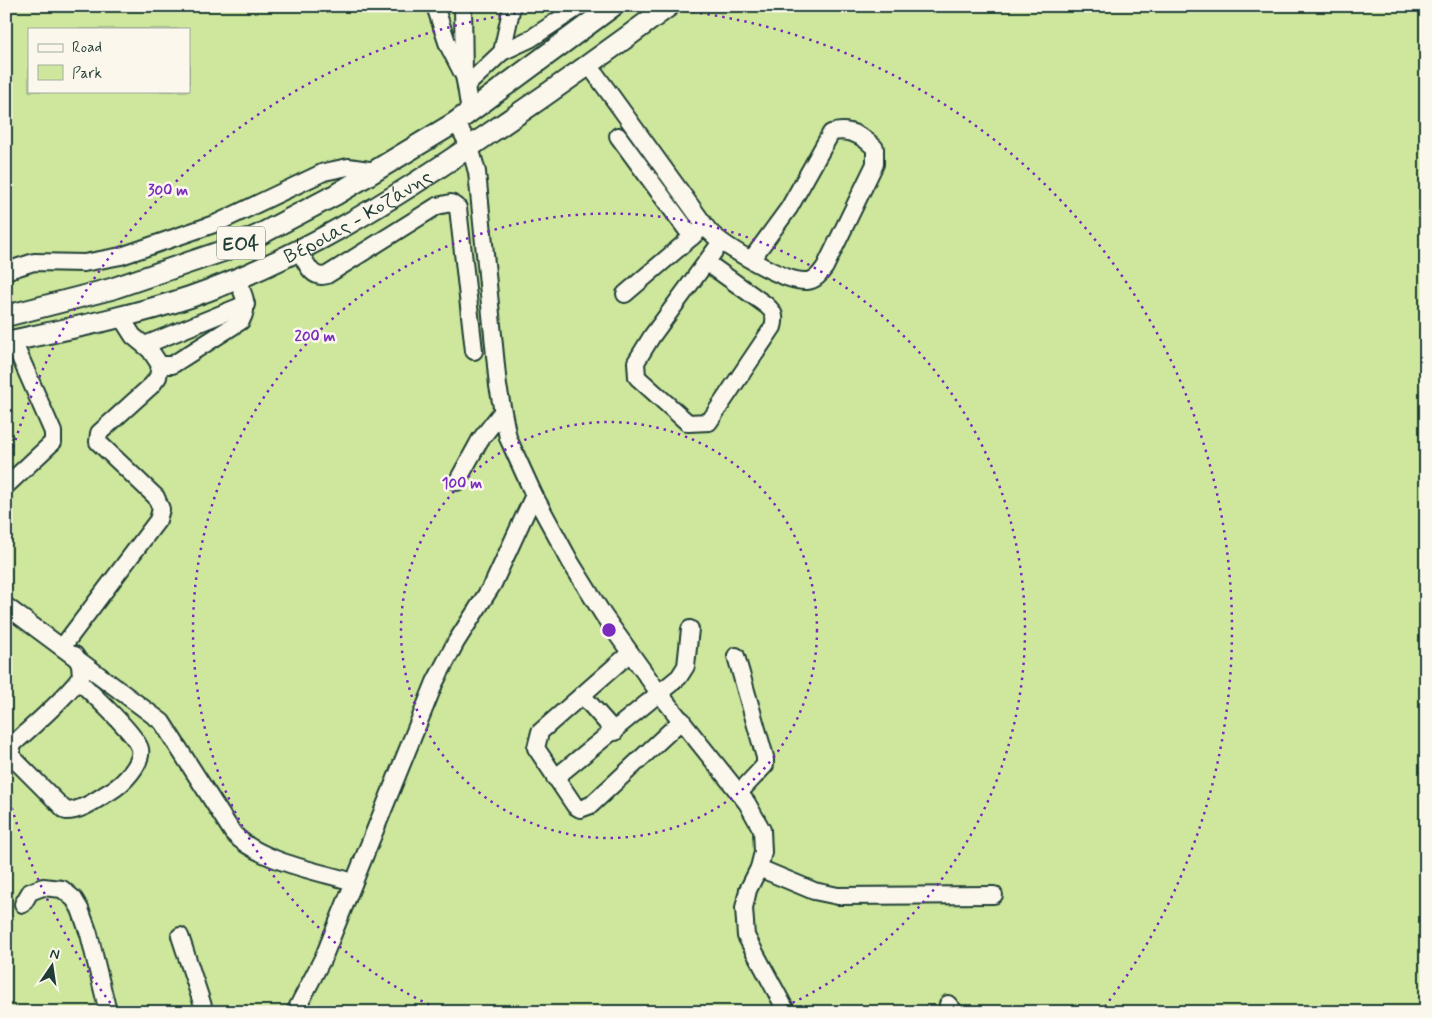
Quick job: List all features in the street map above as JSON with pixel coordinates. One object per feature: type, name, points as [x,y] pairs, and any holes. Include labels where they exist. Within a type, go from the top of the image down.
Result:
[{"type":"main road","name":"Βέροιας - Κοζάνης","points":[[6,316],[111,289],[223,251],[257,236],[376,171],[463,117],[613,6]]},
{"type":"main road","name":"Βέροιας - Κοζάνης","points":[[9,342],[121,316],[189,297],[236,279],[299,250],[350,224],[432,173],[589,65],[669,6]]},
{"type":"street","points":[[435,6],[448,45],[465,81]]},
{"type":"street","points":[[464,6],[465,81],[463,117],[478,181],[502,412],[508,438],[534,495],[576,571],[630,653],[659,693],[739,793],[762,830],[763,852],[759,868],[748,890],[744,908],[746,936],[787,1012]]},
{"type":"street","points":[[502,52],[512,6]]},
{"type":"street","points":[[465,81],[502,52],[530,39],[580,6]]},
{"type":"street","points":[[589,65],[706,225],[721,242],[752,260],[783,275],[800,280],[808,281],[819,276],[874,164],[875,148],[867,139],[846,131],[831,132],[789,208],[752,260]]},
{"type":"street","points":[[618,136],[692,237]]},
{"type":"street","points":[[6,271],[34,262],[84,263],[121,256],[217,223],[324,172],[348,167],[376,171]]},
{"type":"street","points":[[299,250],[314,275],[320,277],[327,275],[437,206],[452,203],[458,208],[459,214],[474,351]]},
{"type":"street","points":[[625,294],[706,225]]},
{"type":"street","points":[[706,262],[766,305],[773,312],[775,320],[774,327],[709,422],[694,424],[688,423],[637,377],[635,370],[636,362],[652,336],[706,262],[721,242]]},
{"type":"street","points":[[121,316],[134,336],[145,345],[160,365],[167,366],[179,362],[236,326],[246,313],[246,304],[236,279]]},
{"type":"street","points":[[145,345],[246,304]]},
{"type":"street","points":[[6,486],[53,442],[53,432],[9,342]]},
{"type":"street","points":[[69,651],[158,520],[161,509],[156,497],[98,442],[99,433],[152,385],[158,377],[160,365]]},
{"type":"street","points":[[457,482],[480,440],[502,412]]},
{"type":"street","points":[[295,1012],[324,956],[435,682],[456,642],[492,584],[534,495]]},
{"type":"street","points":[[6,606],[162,722],[233,833],[246,846],[271,856],[353,882]]},
{"type":"street","points":[[555,778],[615,732],[680,677],[686,666],[690,629]]},
{"type":"street","points":[[69,651],[80,665],[80,677],[69,692],[12,745],[11,751],[12,757],[66,811],[77,810],[116,788],[140,760],[140,750],[134,738],[78,680]]},
{"type":"street","points":[[630,653],[540,732],[536,741],[536,748],[575,806],[580,809],[591,806],[682,720]]},
{"type":"street","points":[[736,656],[765,757],[764,765],[739,793]]},
{"type":"street","points":[[582,695],[615,732]]},
{"type":"street","points":[[759,868],[814,891],[838,896],[994,895]]},
{"type":"street","points":[[23,904],[30,892],[43,887],[62,889],[74,899],[80,909],[88,934],[108,1012]]},
{"type":"street","points":[[180,936],[205,1012]]},
{"type":"green space","points":[[6,6],[1426,6],[1426,1012],[6,1012]]}]
